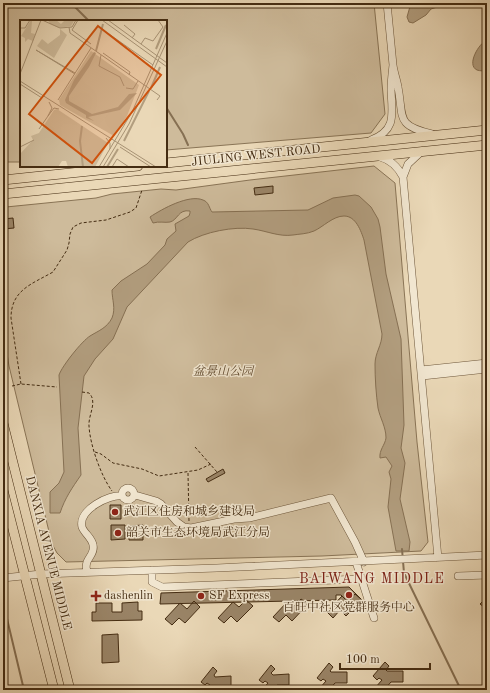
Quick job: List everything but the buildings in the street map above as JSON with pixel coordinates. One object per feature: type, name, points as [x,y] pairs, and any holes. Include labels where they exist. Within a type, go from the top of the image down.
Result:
[{"type":"main road","name":"JIULING WEST ROAD","points":[[167,163],[487,130]]},
{"type":"main road","name":"JIULING WEST ROAD","points":[[3,194],[376,155],[487,145]]},
{"type":"main road","points":[[3,180],[129,167]]},
{"type":"main road","points":[[3,175],[25,178]]},
{"type":"main road","name":"DANXIA AVENUE MIDDLE","points":[[3,423],[70,690]]},
{"type":"main road","points":[[3,490],[54,690]]},
{"type":"street","points":[[387,3],[393,66],[398,87],[401,116],[411,127],[436,135]]},
{"type":"street","points":[[364,143],[383,134],[390,126],[392,118],[391,88],[393,66]]},
{"type":"street","points":[[403,177],[408,164],[422,151]]},
{"type":"street","points":[[376,155],[392,163],[400,171],[403,177],[438,558]]},
{"type":"street","points":[[421,373],[487,363]]},
{"type":"street","points":[[421,373],[487,369]]},
{"type":"street","points":[[87,572],[86,564],[92,552],[93,546],[82,527],[84,518],[90,510],[109,497],[120,496],[124,499],[130,500],[133,499],[135,495],[161,504],[177,522],[190,528],[234,519],[249,518],[331,498],[352,536],[364,562]]},
{"type":"street","points":[[4,578],[41,574],[364,562],[487,555]]},
{"type":"street","points":[[356,562],[374,618]]},
{"type":"street","points":[[152,570],[152,582],[162,587],[361,579]]},
{"type":"street","points":[[458,576],[487,575]]},
{"type":"path","points":[[21,384],[11,318],[11,310],[18,294],[26,287],[56,269],[67,250],[71,231],[77,224],[111,219],[130,212],[136,208],[142,190]]},
{"type":"path","points":[[12,386],[21,384],[57,387]]},
{"type":"path","points":[[82,392],[89,393],[93,399],[89,427],[101,471],[104,479],[112,490],[120,496]]},
{"type":"path","points":[[195,447],[217,472]]},
{"type":"path","points":[[95,452],[101,454],[113,463],[131,466],[162,476],[198,470],[211,464]]},
{"type":"path","points":[[188,473],[190,528]]},
{"type":"green space","points":[[3,3],[374,3],[385,114],[371,133],[167,150],[167,20],[20,20],[20,162],[3,162]]},
{"type":"green space","name":"盆景山公园","points":[[374,166],[395,183],[417,442],[428,542],[421,551],[322,556],[66,562],[57,553],[52,544],[9,366],[3,329],[3,208],[96,198],[112,194],[161,189],[176,190]]},
{"type":"shaded area","points":[[411,3],[450,3],[431,9],[426,15],[413,23],[409,22],[407,17]]},
{"type":"shaded area","points":[[487,40],[487,71],[477,70],[474,67],[473,59],[477,49]]},
{"type":"shaded area","points":[[355,195],[359,196],[371,207],[378,219],[386,274],[401,339],[404,425],[401,448],[405,463],[400,499],[410,542],[409,551],[396,551],[388,507],[391,479],[389,472],[392,466],[386,457],[380,458],[380,452],[386,438],[378,408],[375,364],[382,334],[364,240],[360,228],[355,221],[352,218],[344,216],[340,216],[314,231],[306,233],[283,235],[253,229],[237,228],[202,235],[188,242],[127,307],[113,339],[95,359],[84,376],[78,428],[81,475],[66,498],[60,513],[50,513],[50,492],[59,483],[64,472],[59,375],[77,348],[90,336],[105,327],[112,318],[114,304],[112,290],[121,281],[147,264],[165,245],[167,239],[176,231],[175,224],[189,216],[190,211],[181,213],[170,222],[153,223],[150,217],[176,203],[190,199],[205,201],[212,212],[308,210],[333,198]]},
{"type":"waterway","points":[[71,3],[88,20]]},
{"type":"waterway","points":[[167,109],[188,145]]},
{"type":"waterway","points":[[402,549],[404,573],[461,690]]},
{"type":"waterway","points":[[3,602],[24,690]]},
{"type":"place","name":"武江区住房和城乡建设局","points":[[115,512]]},
{"type":"place","name":"韶关市生态环境局武江分局","points":[[118,533]]},
{"type":"place","name":"百旺中社区党群服务中心","points":[[349,595]]},
{"type":"place","name":"dashenlin","points":[[96,596]]},
{"type":"place","name":"SF Express","points":[[201,596]]},
{"type":"district","name":"BAIWANG MIDDLE","points":[[372,579]]}]
